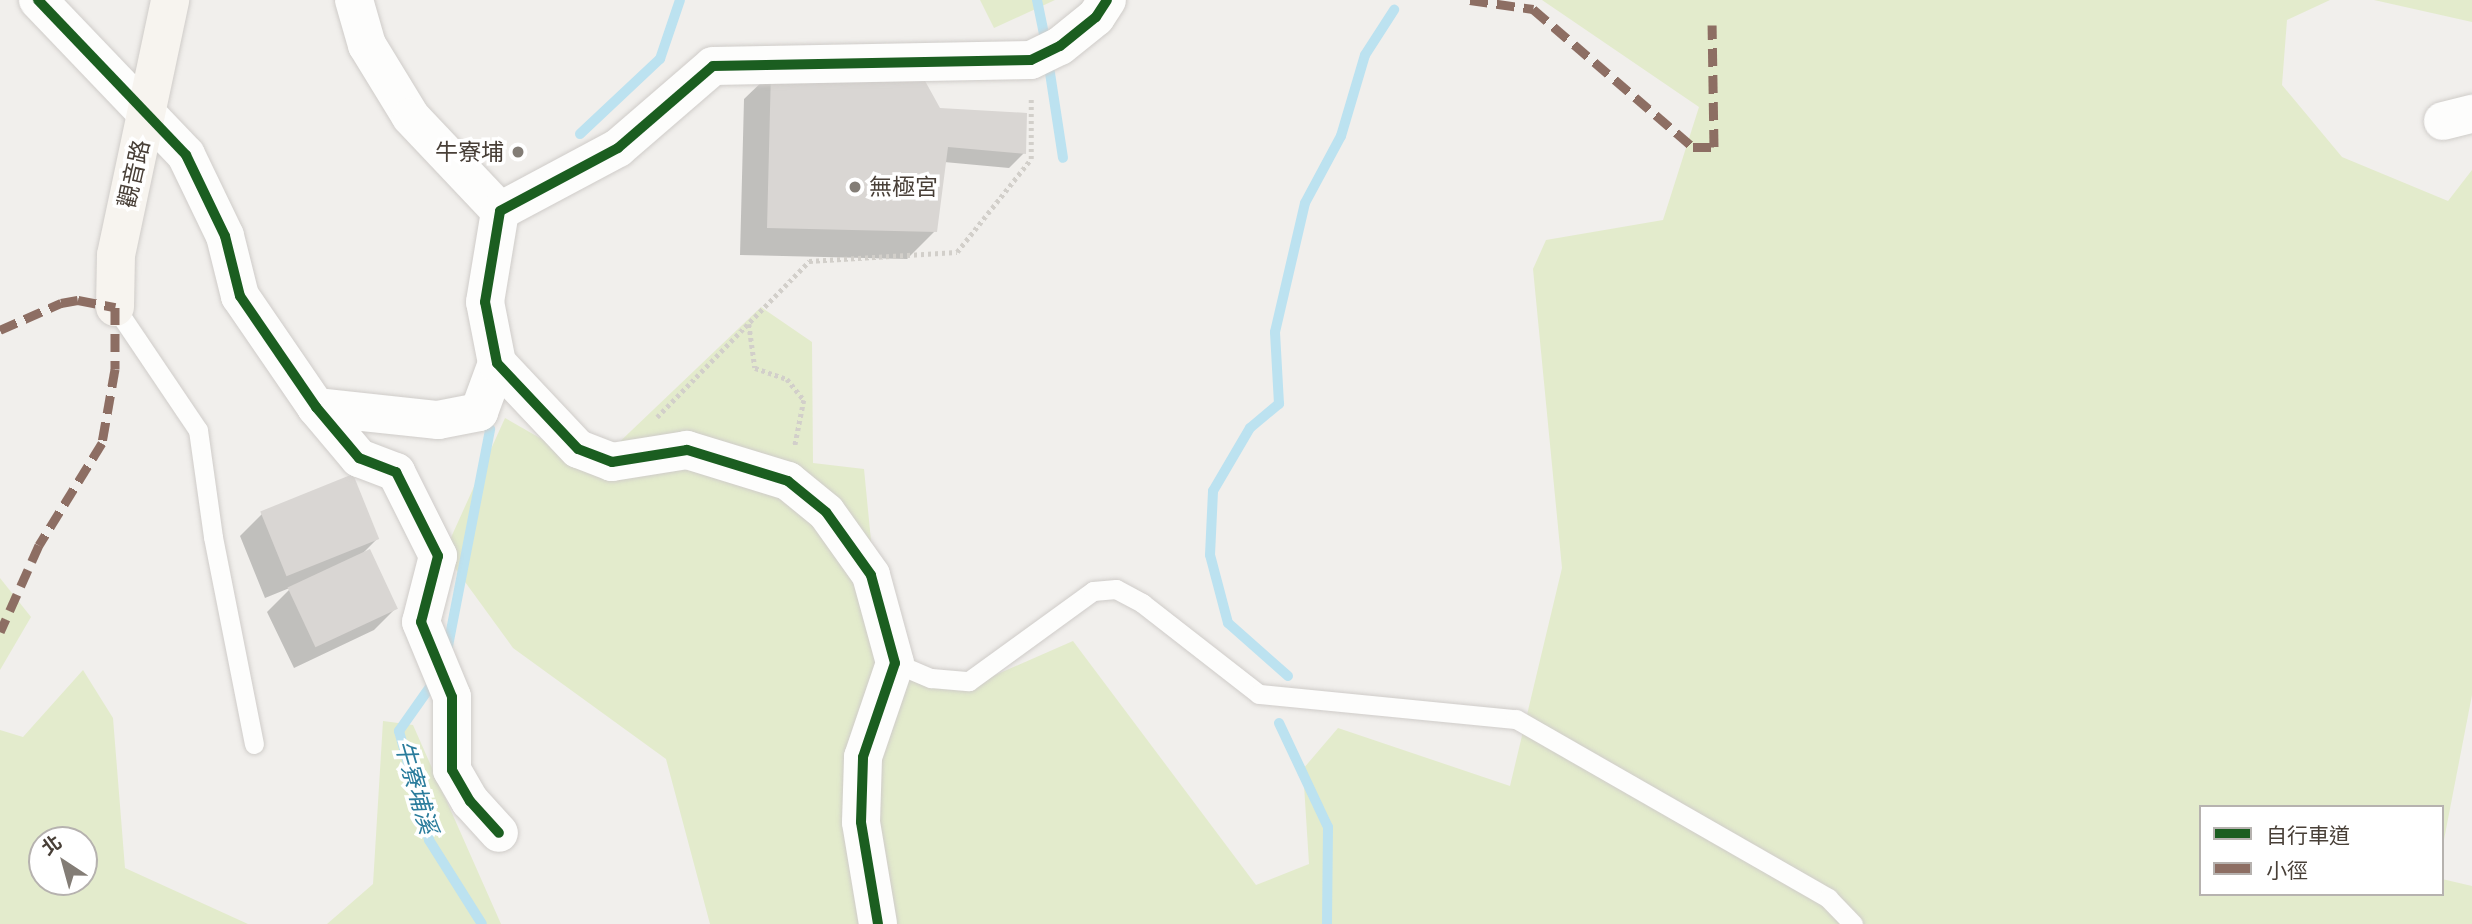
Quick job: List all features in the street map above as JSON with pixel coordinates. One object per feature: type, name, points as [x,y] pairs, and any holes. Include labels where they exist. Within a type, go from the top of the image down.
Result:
[{"type":"street","points":[[38,0],[148,112],[186,155],[225,236],[240,296],[316,407],[359,458],[396,472],[438,555],[421,622],[452,697],[452,770],[470,801],[499,833]]},
{"type":"street","name":"觀音路","points":[[116,307],[116,255],[170,0]]},
{"type":"street","points":[[354,0],[367,45],[411,117],[500,211]]},
{"type":"street","points":[[500,211],[618,148],[713,66],[1045,53],[1096,18],[1107,0]]},
{"type":"street","points":[[316,407],[438,420],[480,412],[497,363],[485,302],[500,211]]},
{"type":"street","points":[[497,363],[579,449],[612,462],[687,450],[788,481],[826,512],[872,575],[895,663],[863,757],[861,822],[878,924]]},
{"type":"lane","points":[[116,307],[198,430],[213,537],[254,744]]},
{"type":"lane","points":[[895,663],[932,678],[969,681],[1093,591],[1116,589],[1142,604],[1259,694],[1516,719],[1828,898],[1853,924]]},
{"type":"path","points":[[651,422],[809,261],[957,252],[1031,159],[1045,53]]},
{"type":"path","points":[[749,324],[755,368],[787,379],[804,400],[788,481]]},
{"type":"green space","points":[[980,0],[1055,0],[994,28]]},
{"type":"green space","points":[[1542,0],[2330,0],[2287,20],[2282,85],[2342,157],[2448,201],[2472,170],[2472,695],[2444,840],[2444,805],[2199,805],[2199,896],[2444,896],[2444,879],[2472,886],[2472,924],[710,924],[666,759],[513,648],[444,553],[505,418],[582,462],[610,451],[761,307],[812,342],[813,463],[864,469],[884,674],[968,687],[1073,641],[1256,885],[1309,864],[1303,769],[1338,728],[1510,786],[1562,568],[1533,269],[1546,240],[1663,220],[1699,107]]},
{"type":"green space","points":[[2374,0],[2472,0],[2472,22]]},
{"type":"green space","points":[[0,578],[31,617],[0,670]]},
{"type":"green space","points":[[83,670],[113,718],[125,868],[248,924],[0,924],[0,730],[23,737]]},
{"type":"green space","points":[[383,721],[413,725],[501,924],[327,924],[373,884]]},
{"type":"building","name":"無極宮","points":[[771,70],[919,70],[940,108],[1027,113],[1026,154],[948,147],[937,232],[767,228]]},
{"type":"building","points":[[353,474],[379,539],[287,576],[260,511]]},
{"type":"building","points":[[370,549],[398,609],[315,647],[288,587]]},
{"type":"waterway","name":"牛寮埔溪","points":[[580,134],[660,59],[680,0]]},
{"type":"waterway","points":[[1037,0],[1046,44]]},
{"type":"waterway","points":[[1288,676],[1228,623],[1210,555],[1213,491],[1250,428],[1279,404],[1275,332],[1305,203],[1341,136],[1365,55],[1394,10]]},
{"type":"waterway","points":[[1048,60],[1063,158]]},
{"type":"waterway","name":"牛寮埔溪","points":[[448,646],[490,429]]},
{"type":"waterway","name":"牛寮埔溪","points":[[430,687],[399,731],[429,840],[482,924]]},
{"type":"waterway","points":[[1279,723],[1328,827],[1327,924]]},
{"type":"marked path","points":[[1470,0],[1533,9],[1693,147],[1714,147],[1712,25]]},
{"type":"marked path","points":[[0,330],[61,303],[78,300],[115,307],[115,369],[102,443],[39,545],[0,632]]},
{"type":"cycle path","points":[[38,0],[186,155],[225,236],[240,296],[316,407],[359,458],[396,472],[438,556],[421,622],[452,697],[452,770],[470,801],[499,833]]},
{"type":"cycle path","points":[[878,924],[861,822],[863,757],[895,663],[871,575],[826,512],[788,481],[687,450],[612,462],[578,449],[497,363],[485,302],[500,211],[618,148],[713,66],[1031,60],[1060,46],[1096,17],[1107,0]]},
{"type":"place","name":"牛寮埔","points":[[518,152]]},
{"type":"place","name":"無極宮","points":[[855,187]]}]
